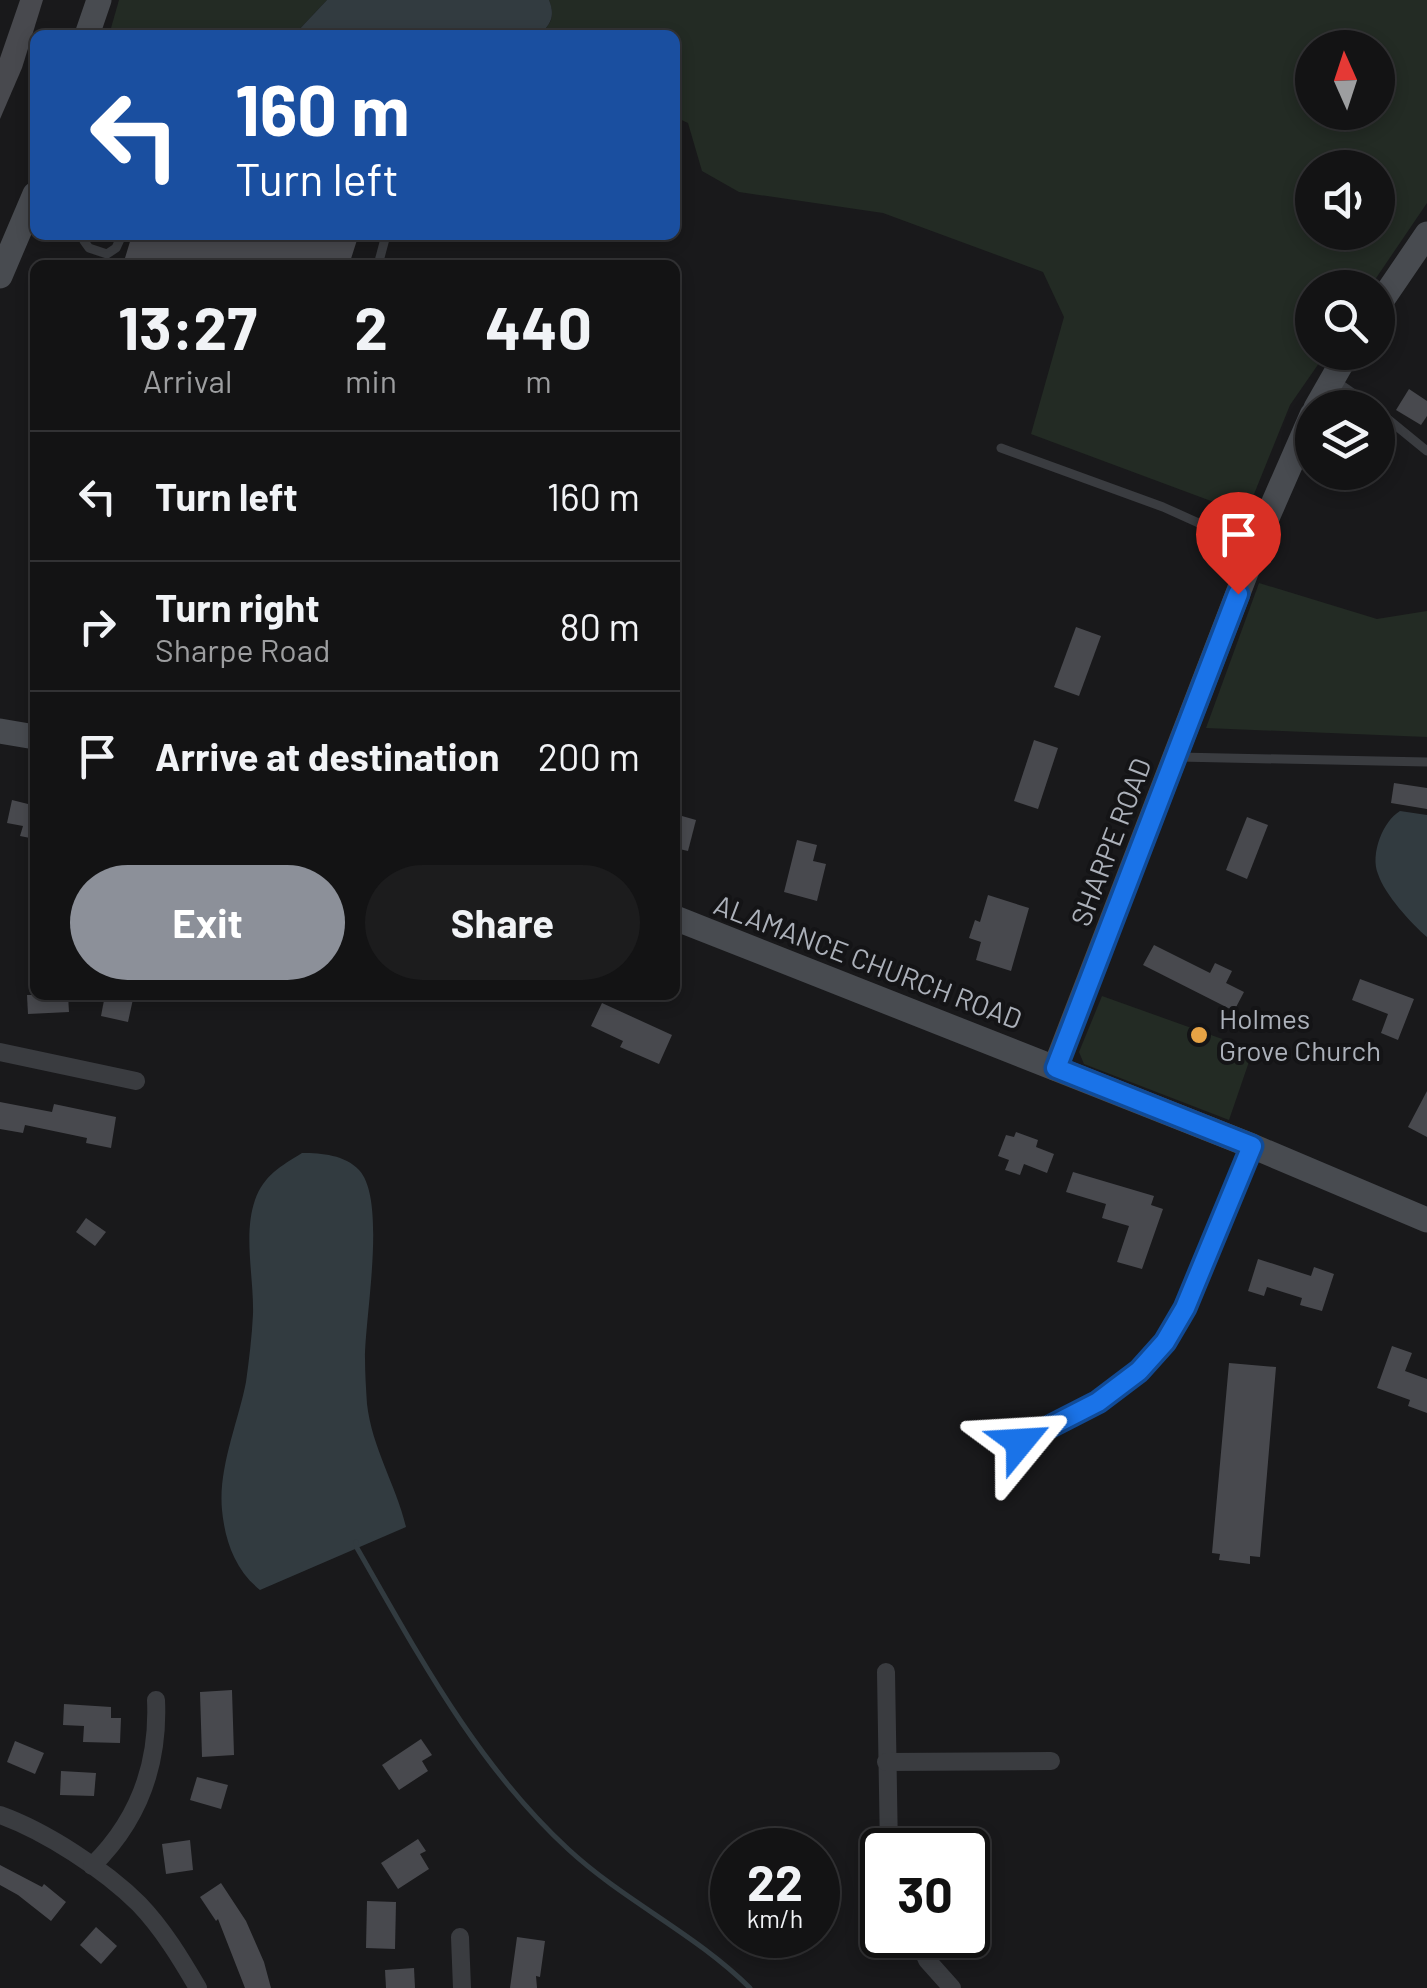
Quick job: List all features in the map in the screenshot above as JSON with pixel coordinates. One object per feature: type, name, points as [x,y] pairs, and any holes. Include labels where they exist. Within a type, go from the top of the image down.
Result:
[{"type":"street","points":[[89,30],[98,0]]},
{"type":"street","points":[[0,276],[30,206]]},
{"type":"street","points":[[1395,281],[1427,234]]},
{"type":"street","points":[[1326,390],[1337,370]]},
{"type":"street","name":"SHARPE ROAD","points":[[1056,1068],[1255,548],[1295,455]]},
{"type":"street","points":[[0,731],[30,736]]},
{"type":"street","name":"ALAMANCE CHURCH ROAD","points":[[680,920],[1252,1146],[1427,1220]]},
{"type":"street","points":[[0,1052],[136,1081]]},
{"type":"street","points":[[1020,1442],[1098,1402],[1139,1371],[1165,1342],[1185,1308],[1252,1146]]},
{"type":"street","points":[[886,1672],[888,1828]]},
{"type":"street","points":[[92,1866],[116,1842],[141,1798],[150,1771],[157,1724],[156,1700]]},
{"type":"street","points":[[886,1762],[1052,1761]]},
{"type":"street","points":[[0,1815],[20,1822],[92,1866],[138,1904],[175,1949],[198,1988]]},
{"type":"street","points":[[460,1937],[462,1988]]},
{"type":"street","points":[[925,1958],[952,1988]]},
{"type":"lane","points":[[84,240],[88,248],[108,254],[120,240]]},
{"type":"lane","points":[[1332,379],[1348,390]]},
{"type":"lane","points":[[1395,425],[1427,452]]},
{"type":"lane","points":[[1001,448],[1163,507],[1255,548]]},
{"type":"lane","points":[[1175,757],[1427,762]]},
{"type":"shaded area","points":[[119,0],[327,0],[299,30],[110,30]]},
{"type":"shaded area","points":[[327,0],[549,0],[552,10],[543,30],[299,30]]},
{"type":"shaded area","points":[[549,0],[1427,0],[1427,203],[1382,270],[1295,270],[1295,370],[1314,370],[1300,390],[1295,390],[1246,514],[1031,434],[1064,317],[1043,272],[883,213],[739,192],[702,171],[688,123],[680,119],[680,30],[544,30],[551,20]]},
{"type":"shaded area","points":[[1259,583],[1377,619],[1427,611],[1427,737],[1206,728]]},
{"type":"shaded area","points":[[1400,811],[1427,815],[1427,937],[1392,899],[1376,866],[1380,839],[1388,822]]},
{"type":"shaded area","points":[[1102,996],[1253,1050],[1229,1120],[1084,1064],[1079,1052]]},
{"type":"shaded area","points":[[302,1153],[325,1154],[347,1161],[359,1170],[367,1185],[373,1232],[365,1358],[367,1404],[406,1527],[260,1590],[244,1573],[229,1544],[222,1510],[223,1478],[250,1348],[253,1314],[249,1242],[255,1200],[268,1178]]},
{"type":"building","points":[[20,0],[43,0],[34,30],[30,30],[22,68],[0,119],[0,58]]},
{"type":"building","points":[[130,240],[357,240],[351,260],[125,258]]},
{"type":"building","points":[[1409,389],[1427,401],[1427,416],[1421,425],[1396,410]]},
{"type":"building","points":[[1076,627],[1101,636],[1079,696],[1054,687]]},
{"type":"building","points":[[1034,740],[1058,748],[1038,809],[1014,801]]},
{"type":"building","points":[[1394,783],[1427,788],[1427,809],[1391,803]]},
{"type":"building","points":[[30,796],[30,838],[20,836],[23,826],[7,823],[12,800],[28,804]]},
{"type":"building","points":[[680,815],[696,820],[688,851],[680,849]]},
{"type":"building","points":[[1247,817],[1268,825],[1247,879],[1226,870]]},
{"type":"building","points":[[797,840],[817,845],[813,861],[826,864],[817,901],[784,892]]},
{"type":"building","points":[[988,895],[1029,908],[1011,971],[976,960],[981,942],[969,938],[975,920],[980,922]]},
{"type":"building","points":[[1154,945],[1210,973],[1215,963],[1232,971],[1226,983],[1244,992],[1234,1011],[1143,965]]},
{"type":"building","points":[[1360,979],[1414,999],[1398,1040],[1381,1033],[1388,1014],[1352,1000]]},
{"type":"building","points":[[27,995],[30,1000],[68,1000],[69,1012],[28,1014]]},
{"type":"building","points":[[104,1000],[133,1000],[128,1022],[101,1016]]},
{"type":"building","points":[[602,1003],[672,1035],[659,1064],[620,1047],[623,1041],[591,1026]]},
{"type":"building","points":[[1427,1091],[1427,1137],[1408,1127]]},
{"type":"building","points":[[0,1102],[52,1112],[54,1104],[116,1117],[111,1148],[86,1143],[87,1138],[25,1125],[23,1133],[0,1129]]},
{"type":"building","points":[[1016,1132],[1038,1140],[1036,1147],[1054,1154],[1047,1173],[1024,1164],[1020,1175],[1005,1170],[1009,1160],[998,1156],[1006,1135],[1014,1137]]},
{"type":"building","points":[[1073,1172],[1154,1196],[1151,1205],[1163,1209],[1142,1269],[1117,1262],[1129,1226],[1102,1218],[1106,1204],[1066,1192]]},
{"type":"building","points":[[86,1218],[106,1232],[95,1246],[76,1232]]},
{"type":"building","points":[[1258,1259],[1311,1276],[1314,1267],[1334,1274],[1322,1311],[1300,1305],[1302,1298],[1267,1287],[1264,1296],[1248,1291]]},
{"type":"building","points":[[1392,1346],[1412,1353],[1405,1371],[1427,1379],[1427,1413],[1408,1406],[1410,1400],[1377,1388]]},
{"type":"building","points":[[1229,1363],[1276,1367],[1260,1557],[1250,1556],[1250,1564],[1219,1560],[1220,1554],[1212,1553]]},
{"type":"building","points":[[232,1690],[234,1755],[202,1757],[200,1692]]},
{"type":"building","points":[[64,1704],[111,1707],[111,1718],[121,1718],[120,1743],[83,1742],[84,1726],[63,1725]]},
{"type":"building","points":[[421,1739],[432,1755],[422,1761],[428,1771],[399,1790],[382,1765]]},
{"type":"building","points":[[15,1741],[44,1753],[35,1774],[7,1762]]},
{"type":"building","points":[[61,1771],[96,1773],[94,1796],[60,1795]]},
{"type":"building","points":[[197,1777],[228,1785],[221,1809],[190,1800]]},
{"type":"building","points":[[418,1839],[426,1851],[420,1854],[429,1869],[398,1889],[381,1863]]},
{"type":"building","points":[[190,1840],[193,1870],[166,1874],[162,1844]]},
{"type":"building","points":[[0,1865],[42,1887],[44,1884],[66,1902],[51,1921],[0,1885]]},
{"type":"building","points":[[221,1883],[246,1921],[271,1988],[245,1988],[218,1919],[200,1897]]},
{"type":"building","points":[[367,1901],[396,1902],[395,1949],[366,1948]]},
{"type":"building","points":[[96,1927],[117,1946],[101,1964],[80,1945]]},
{"type":"building","points":[[517,1937],[545,1941],[537,1988],[510,1988]]},
{"type":"building","points":[[414,1968],[415,1988],[386,1988],[385,1970]]},
{"type":"waterway","points":[[356,1542],[451,1706],[535,1816],[590,1868],[707,1951],[750,1988]]},
{"type":"place","name":"Holmes Grove Church","points":[[1199,1035]]},
{"type":"route","points":[[1020,1442],[1098,1402],[1139,1371],[1165,1342],[1185,1308],[1252,1146],[1056,1068],[1238,594]]}]
